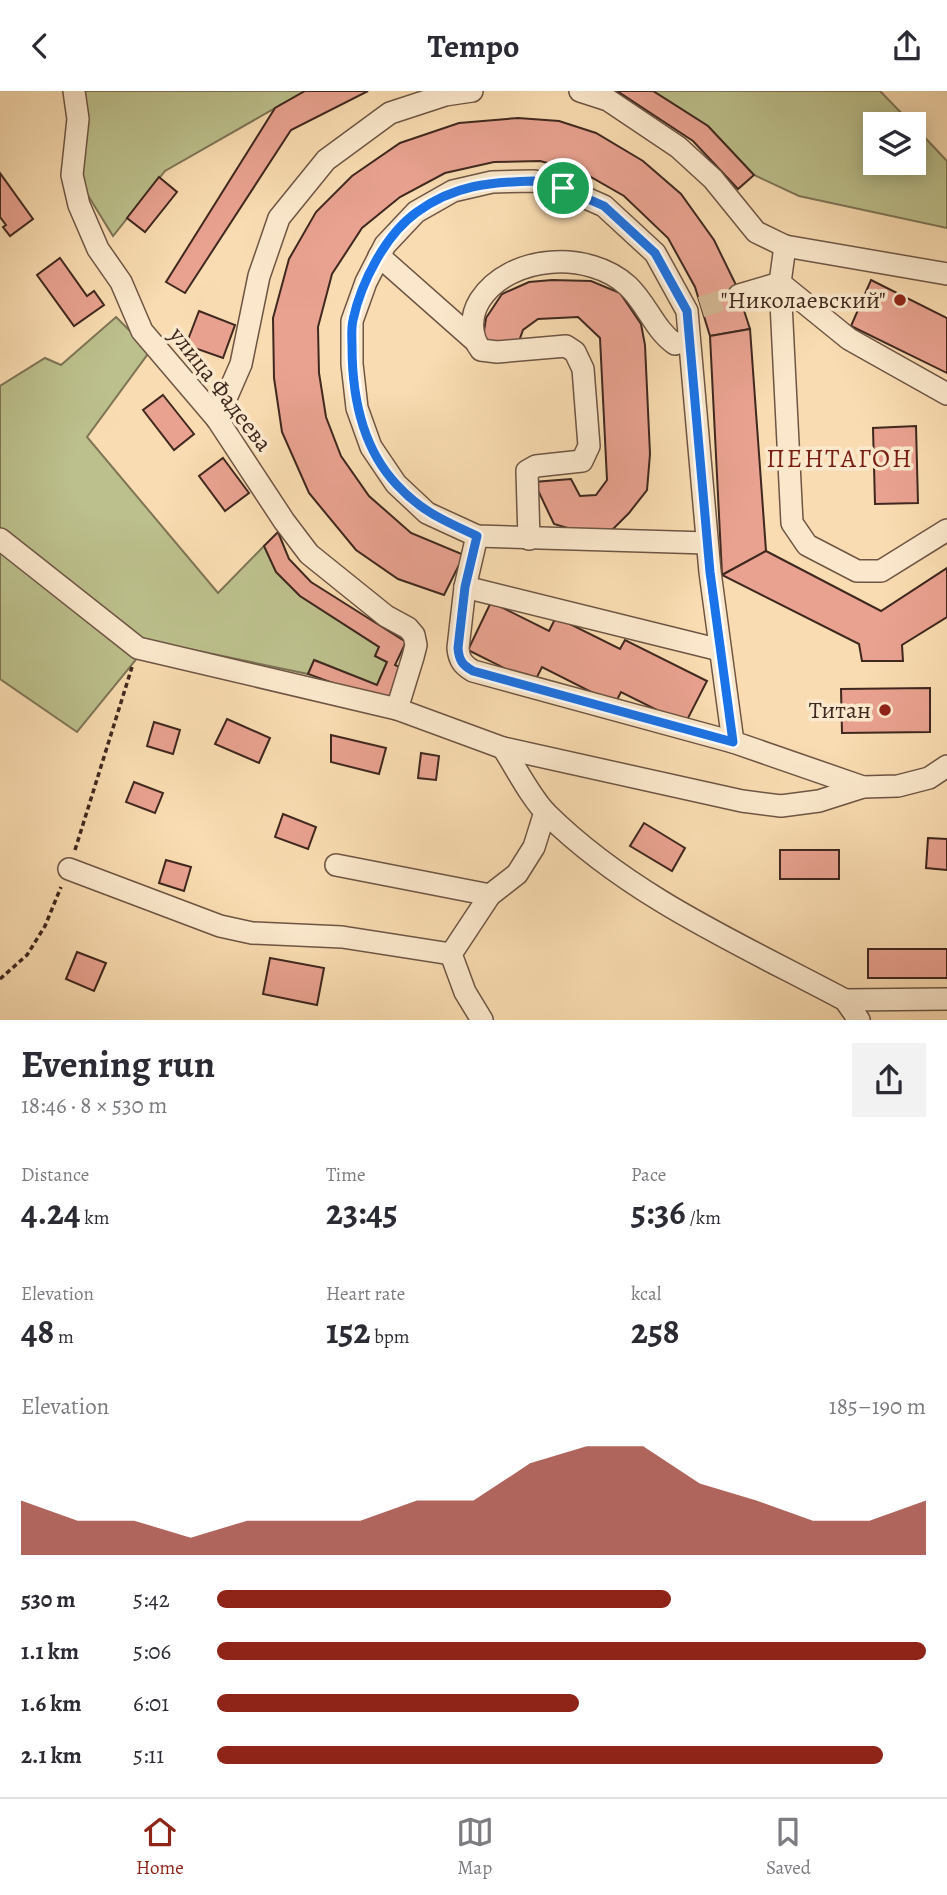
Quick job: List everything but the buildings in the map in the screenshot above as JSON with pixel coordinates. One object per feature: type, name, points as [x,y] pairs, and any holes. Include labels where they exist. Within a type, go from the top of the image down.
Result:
[{"type":"street","name":"улица Фадеева","points":[[74,91],[78,119],[72,175],[85,223],[98,249],[121,282],[142,331],[217,419],[309,554],[414,635],[416,645],[397,709]]},
{"type":"street","points":[[217,419],[241,364],[259,276],[279,218],[326,160],[390,113],[445,95],[472,91]]},
{"type":"street","points":[[580,91],[608,100],[678,147],[713,179],[756,232],[785,246],[947,274]]},
{"type":"street","points":[[707,543],[477,536],[427,513],[396,484],[371,447],[356,408],[352,321],[366,282],[385,245],[416,212],[453,191],[492,182],[534,181],[563,188],[604,206],[655,253],[694,309],[689,339],[707,543],[733,742]]},
{"type":"street","points":[[785,246],[780,283],[792,523],[807,544],[857,571],[881,571],[947,530]]},
{"type":"street","points":[[379,256],[474,340],[481,350],[497,352],[566,346],[575,352],[583,369],[589,446],[582,461],[536,465],[527,471],[530,538]]},
{"type":"street","points":[[474,340],[472,323],[478,302],[494,283],[523,266],[570,262],[604,269],[627,285],[646,307],[662,335],[675,344],[689,339]]},
{"type":"street","points":[[739,295],[780,283]]},
{"type":"street","points":[[780,283],[849,339],[947,394]]},
{"type":"street","points":[[477,536],[465,587],[458,648],[459,658],[464,666],[733,742],[863,787]]},
{"type":"street","points":[[0,539],[138,648],[397,709],[503,748],[741,801],[781,806],[819,801],[863,787],[898,786],[929,778],[947,767]]},
{"type":"street","points":[[465,587],[720,650]]},
{"type":"street","points":[[503,748],[545,813],[606,865],[650,896],[845,1000],[859,1020]]},
{"type":"street","points":[[451,954],[490,895],[517,874],[534,847],[545,813]]},
{"type":"street","points":[[336,866],[490,895]]},
{"type":"street","points":[[69,869],[220,926],[252,933],[342,937],[451,954]]},
{"type":"street","points":[[451,954],[465,992],[482,1020]]},
{"type":"street","points":[[845,1000],[947,999]]},
{"type":"path","points":[[0,979],[27,955],[39,936],[69,869],[138,648]]},
{"type":"green space","points":[[81,91],[305,91],[165,171],[113,236],[76,176]]},
{"type":"green space","points":[[653,91],[880,91],[900,112],[863,112],[863,175],[926,175],[926,139],[947,161],[947,228],[799,196],[754,175],[708,126]]},
{"type":"green space","points":[[116,317],[150,351],[87,437],[218,593],[264,546],[276,572],[300,596],[379,647],[375,656],[387,662],[377,685],[315,660],[308,674],[151,641],[77,732],[0,679],[0,386],[45,358],[61,365]]},
{"type":"tunnel","points":[[701,307],[739,295]]},
{"type":"place","name":"\"Николаевский\"","points":[[900,300]]},
{"type":"place","name":"Титан","points":[[885,710]]},
{"type":"district","name":"ПЕНТАГОН","points":[[840,458]]},
{"type":"route","points":[[534,181],[563,188],[604,206],[655,253],[687,311],[710,572],[733,742],[473,671],[464,666],[459,658],[458,648],[465,587],[477,536],[427,513],[396,484],[371,447],[356,408],[352,321],[366,282],[385,245],[416,212],[453,191],[492,182],[534,181]]}]
